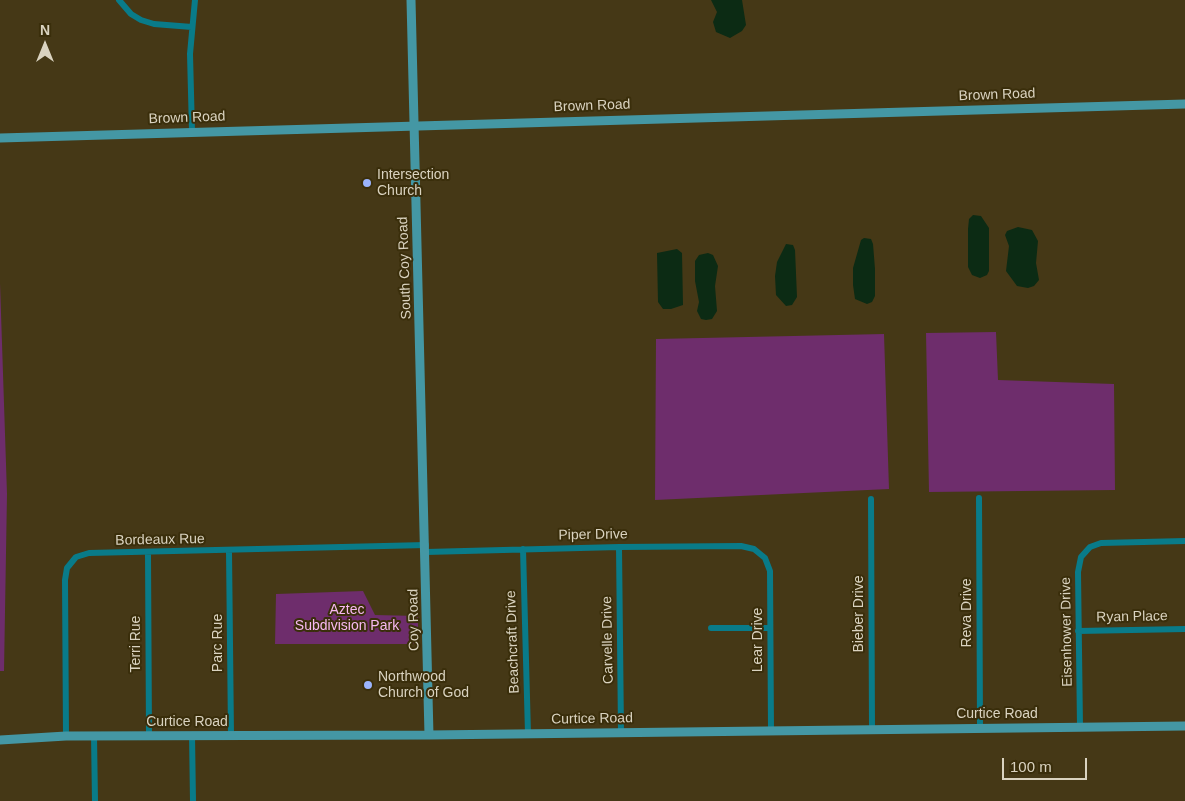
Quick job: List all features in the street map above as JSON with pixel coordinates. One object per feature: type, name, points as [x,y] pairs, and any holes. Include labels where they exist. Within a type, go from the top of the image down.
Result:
[{"type":"street","points":[[119,0],[131,14],[141,20],[154,24],[192,27]]},
{"type":"street","points":[[192,131],[190,64],[195,0]]},
{"type":"street","name":"South Coy Road","points":[[411,0],[425,504]]},
{"type":"street","name":"Brown Road","points":[[0,138],[1185,104]]},
{"type":"street","name":"Reva Drive","points":[[979,498],[980,728]]},
{"type":"street","name":"Bieber Drive","points":[[871,499],[872,729]]},
{"type":"street","name":"Coy Road","points":[[425,504],[430,735]]},
{"type":"street","name":"Eisenhower Drive","points":[[1080,727],[1079,562],[1090,547],[1106,542],[1185,541]]},
{"type":"street","name":"Piper Drive","points":[[426,549],[745,546],[760,552]]},
{"type":"street","name":"Carvelle Drive","points":[[620,547],[621,732]]},
{"type":"street","name":"Bordeaux Rue","points":[[66,736],[65,580],[67,568],[76,557],[83,554],[426,549]]},
{"type":"street","name":"Beachcraft Drive","points":[[523,549],[528,734]]},
{"type":"street","name":"Parc Rue","points":[[230,552],[231,735]]},
{"type":"street","name":"Lear Drive","points":[[760,552],[765,558],[770,571],[771,730]]},
{"type":"street","name":"Terri Rue","points":[[148,553],[149,736]]},
{"type":"street","points":[[711,628],[770,628]]},
{"type":"street","name":"Ryan Place","points":[[1078,631],[1185,629]]},
{"type":"street","name":"Curtice Road","points":[[0,740],[66,736],[430,735],[1185,726]]},
{"type":"street","points":[[94,736],[95,801]]},
{"type":"street","points":[[192,736],[193,801]]},
{"type":"green space","points":[[0,283],[7,494],[4,671],[0,671]]},
{"type":"green space","points":[[996,332],[998,380],[1114,384],[1115,490],[929,492],[926,333]]},
{"type":"green space","points":[[884,334],[889,489],[655,500],[656,339]]},
{"type":"green space","name":"Aztec Subdivision Park","points":[[363,591],[375,615],[418,616],[418,644],[275,644],[276,594]]},
{"type":"shaded area","points":[[711,0],[742,0],[746,25],[742,31],[730,38],[716,32],[713,22],[717,12]]},
{"type":"shaded area","points":[[973,215],[981,216],[989,228],[989,271],[987,275],[980,278],[972,275],[968,267],[968,229],[969,219]]},
{"type":"shaded area","points":[[1018,227],[1032,230],[1038,241],[1036,263],[1039,280],[1034,286],[1028,288],[1017,286],[1006,271],[1009,246],[1005,235],[1007,231]]},
{"type":"shaded area","points":[[864,238],[871,239],[873,244],[875,269],[875,296],[872,302],[867,304],[855,299],[853,285],[853,268],[861,240]]},
{"type":"shaded area","points":[[786,244],[793,245],[795,250],[797,297],[792,305],[786,306],[776,295],[775,276],[777,262]]},
{"type":"shaded area","points":[[677,249],[682,253],[683,305],[671,309],[663,309],[658,302],[657,253]]},
{"type":"shaded area","points":[[708,253],[713,255],[718,266],[715,286],[717,311],[712,319],[706,320],[701,319],[697,311],[699,302],[695,281],[695,261],[699,255]]},
{"type":"place","name":"Intersection Church","points":[[367,183]]},
{"type":"place","name":"Northwood Church of God","points":[[368,685]]}]
